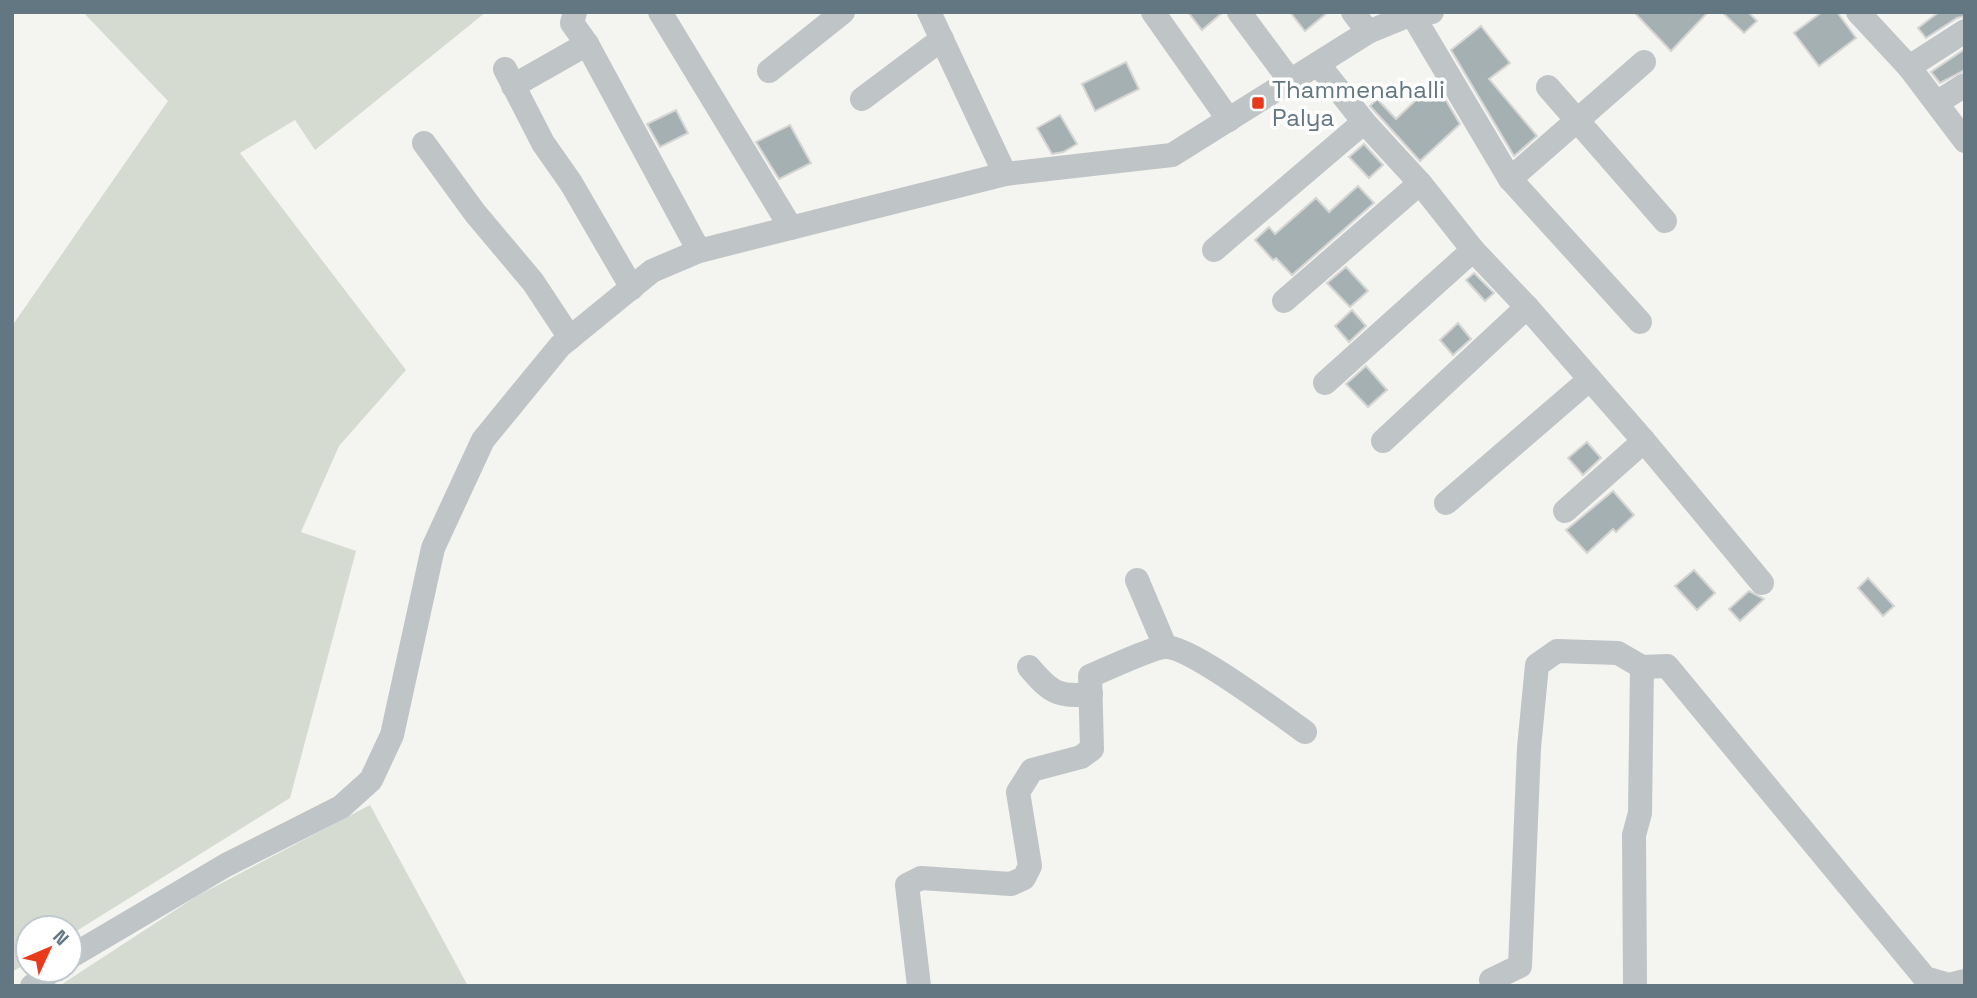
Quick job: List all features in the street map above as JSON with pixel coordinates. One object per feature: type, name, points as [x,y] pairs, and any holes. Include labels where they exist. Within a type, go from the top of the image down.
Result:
[{"type":"street","points":[[575,12],[572,23],[587,44],[699,251]]},
{"type":"street","points":[[660,12],[791,228]]},
{"type":"street","points":[[769,71],[843,12]]},
{"type":"street","points":[[929,12],[1005,174]]},
{"type":"street","points":[[1153,12],[1229,120]]},
{"type":"street","points":[[1239,12],[1291,82]]},
{"type":"street","points":[[84,949],[226,865],[341,807],[371,780],[392,735],[433,548],[484,440],[559,346],[652,271],[699,251],[1005,174],[1172,155],[1318,64],[1360,22],[1422,13],[1510,179],[1640,322]]},
{"type":"street","points":[[1866,14],[1938,102],[1965,141]]},
{"type":"street","points":[[1909,66],[1965,31]]},
{"type":"street","points":[[862,99],[942,38]]},
{"type":"street","points":[[587,44],[509,78],[542,143],[571,183],[632,288]]},
{"type":"street","points":[[1510,179],[1644,62]]},
{"type":"street","points":[[1318,64],[1364,122],[1420,183],[1473,250],[1527,307],[1644,441],[1762,583]]},
{"type":"street","points":[[1938,102],[1965,85]]},
{"type":"street","points":[[1548,87],[1665,221]]},
{"type":"street","points":[[1214,250],[1364,122]]},
{"type":"street","points":[[424,143],[475,214],[533,282],[570,338]]},
{"type":"street","points":[[1284,301],[1420,183]]},
{"type":"street","points":[[1325,383],[1473,250]]},
{"type":"street","points":[[1383,441],[1527,307]]},
{"type":"street","points":[[1446,503],[1590,379]]},
{"type":"street","points":[[1565,511],[1644,441]]},
{"type":"street","points":[[1137,580],[1165,646]]},
{"type":"street","points":[[919,986],[907,885],[921,878],[1011,884],[1024,878],[1030,866],[1018,792],[1032,770],[1081,757],[1092,749],[1090,676],[1165,646],[1179,650],[1232,681],[1305,732]]},
{"type":"street","points":[[1491,979],[1521,966],[1529,748],[1537,665],[1557,651],[1618,653],[1642,667],[1667,666],[1925,978],[1949,985],[1965,981]]},
{"type":"street","points":[[1029,667],[1051,691],[1070,696],[1091,694]]},
{"type":"street","points":[[1635,986],[1634,835],[1640,813],[1642,667]]},
{"type":"shaded area","points":[[83,12],[486,12],[315,150],[295,120],[240,153],[406,370],[339,446],[301,532],[356,551],[290,798],[84,926],[84,914],[14,914],[12,972],[12,326],[168,101]]},
{"type":"shaded area","points":[[370,805],[468,986],[59,986],[84,984],[84,970],[197,896]]},
{"type":"building","points":[[1188,12],[1223,12],[1202,30]]},
{"type":"building","points":[[1290,12],[1328,12],[1305,31]]},
{"type":"building","points":[[1634,12],[1708,12],[1671,51]]},
{"type":"building","points":[[1722,12],[1748,12],[1757,21],[1744,33]]},
{"type":"building","points":[[1822,12],[1837,12],[1856,38],[1819,66],[1794,33]]},
{"type":"building","points":[[1939,12],[1965,12],[1965,16],[1957,18],[1926,38],[1918,28]]},
{"type":"building","points":[[1481,26],[1510,63],[1489,79],[1537,136],[1514,156],[1451,50]]},
{"type":"building","points":[[1965,49],[1965,70],[1940,83],[1931,72]]},
{"type":"building","points":[[1126,62],[1139,89],[1095,111],[1082,84]]},
{"type":"building","points":[[1435,82],[1460,124],[1420,161],[1370,106],[1377,99],[1396,119]]},
{"type":"building","points":[[676,110],[688,133],[660,147],[647,124]]},
{"type":"building","points":[[1060,115],[1077,144],[1063,152],[1052,154],[1037,128]]},
{"type":"building","points":[[790,125],[811,163],[779,179],[756,142]]},
{"type":"building","points":[[1364,144],[1383,165],[1369,178],[1349,157]]},
{"type":"building","points":[[1358,186],[1374,203],[1292,275],[1276,258],[1273,260],[1255,240],[1269,227],[1275,234],[1316,198],[1329,212]]},
{"type":"building","points":[[1346,267],[1368,291],[1350,307],[1327,283]]},
{"type":"building","points":[[1474,273],[1494,293],[1485,301],[1466,280]]},
{"type":"building","points":[[1352,310],[1366,326],[1349,342],[1335,326]]},
{"type":"building","points":[[1458,323],[1471,339],[1453,355],[1440,340]]},
{"type":"building","points":[[1366,366],[1387,390],[1368,407],[1346,384]]},
{"type":"building","points":[[1587,442],[1601,458],[1583,475],[1568,458]]},
{"type":"building","points":[[1613,491],[1634,515],[1616,532],[1613,529],[1587,553],[1566,530]]},
{"type":"building","points":[[1694,570],[1715,593],[1697,610],[1675,586]]},
{"type":"building","points":[[1868,578],[1894,606],[1883,616],[1858,588]]},
{"type":"building","points":[[1749,591],[1764,599],[1740,621],[1729,609]]},
{"type":"place","name":"Thammenahalli Palya","points":[[1258,103]]}]
